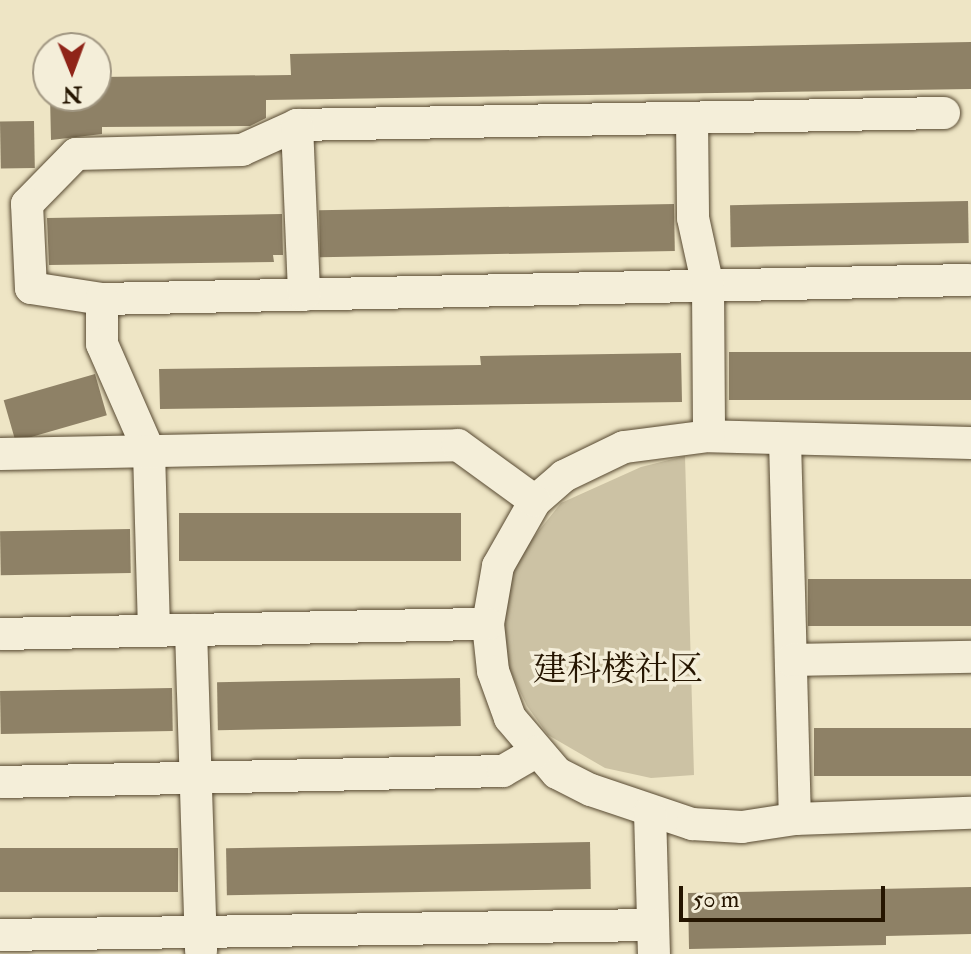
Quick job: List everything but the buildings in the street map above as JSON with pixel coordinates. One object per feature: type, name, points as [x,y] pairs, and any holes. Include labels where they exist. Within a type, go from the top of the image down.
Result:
[{"type":"street","points":[[944,113],[297,125],[242,150],[76,154],[13,204],[31,288],[102,299],[969,280]]},
{"type":"street","points":[[692,118],[693,218],[708,286],[709,436]]},
{"type":"street","points":[[297,125],[304,295]]},
{"type":"street","points":[[102,299],[102,344],[149,451],[154,631]]},
{"type":"street","points":[[971,443],[709,436],[624,447],[564,476],[535,501],[498,566],[488,624],[493,671],[510,718],[536,752],[557,773],[650,812],[692,824],[742,827],[795,819],[971,813]]},
{"type":"street","points":[[785,440],[795,819]]},
{"type":"street","points":[[0,454],[458,445],[535,501]]},
{"type":"street","points":[[0,634],[488,624]]},
{"type":"street","points":[[191,630],[201,943]]},
{"type":"street","points":[[791,660],[971,657]]},
{"type":"street","points":[[0,782],[503,771],[536,752]]},
{"type":"street","points":[[0,935],[201,943],[653,939],[650,812]]},
{"type":"shaded area","points":[[685,456],[694,775],[651,778],[605,768],[548,735],[527,706],[506,662],[500,615],[517,558],[561,503],[641,467]]},
{"type":"district","name":"建科楼社区","points":[[618,670]]}]
